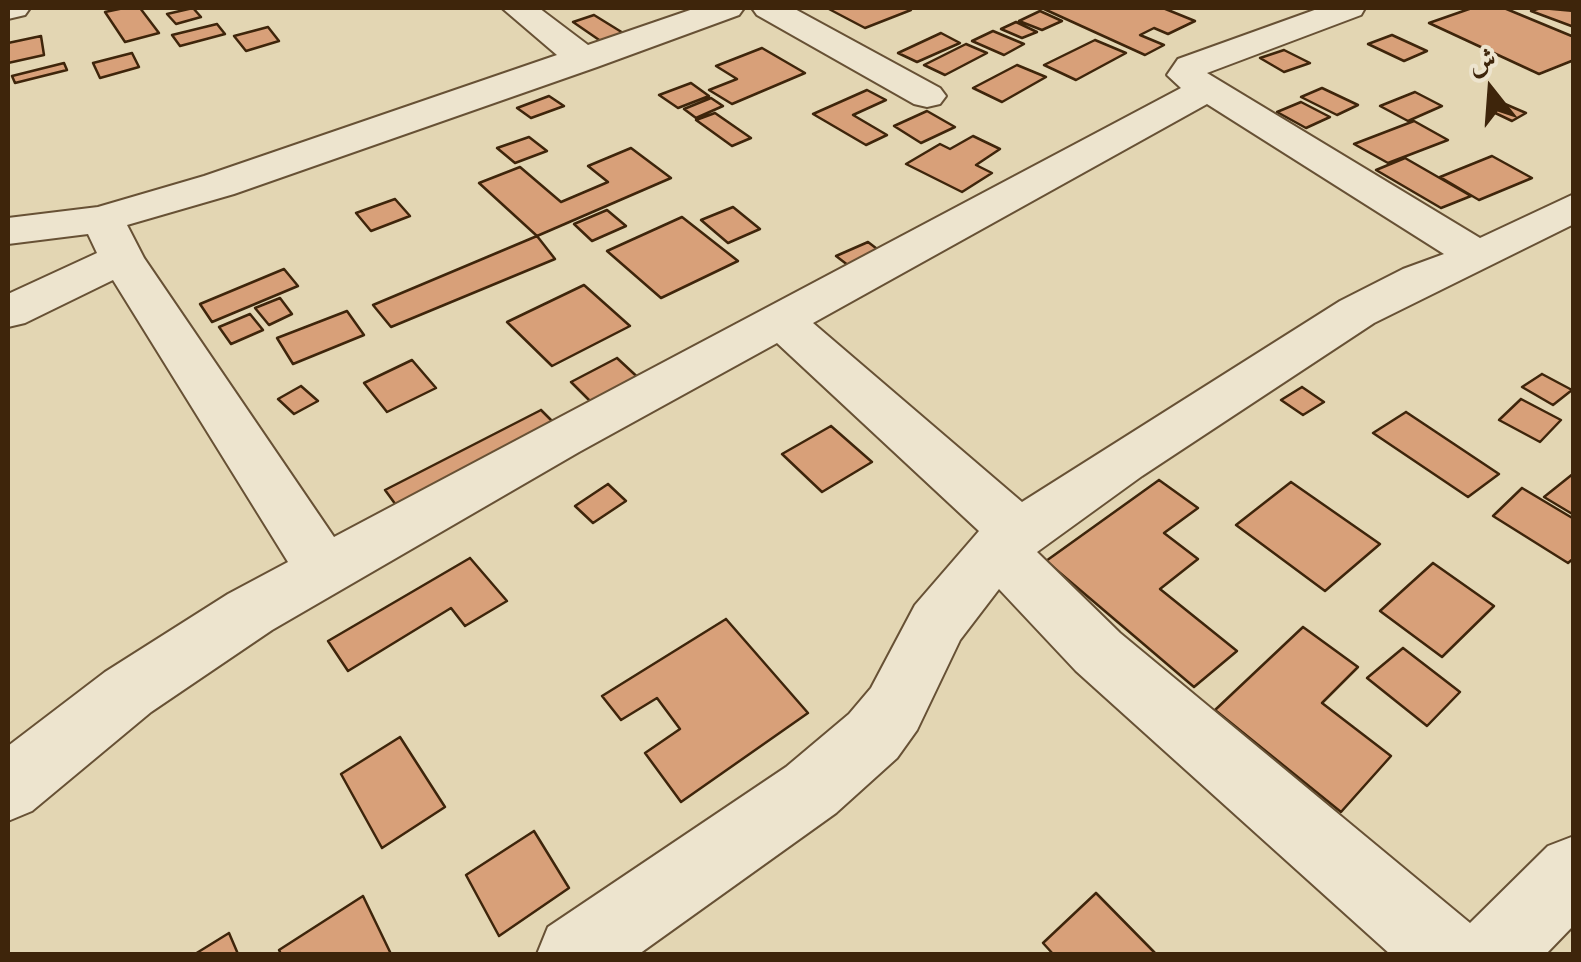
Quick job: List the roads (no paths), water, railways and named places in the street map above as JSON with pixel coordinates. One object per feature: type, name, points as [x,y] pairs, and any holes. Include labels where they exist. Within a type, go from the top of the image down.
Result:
[{"type":"street","points":[[519,8],[584,58]]},
{"type":"street","points":[[8,312],[112,238],[218,185],[728,8]]},
{"type":"street","points":[[769,8],[927,96]]},
{"type":"street","points":[[1349,8],[1188,69],[1185,75],[1479,256]]},
{"type":"street","points":[[8,788],[66,738],[142,682],[250,612],[1208,88]]},
{"type":"street","points":[[575,954],[810,790],[873,736],[894,709],[936,622],[1008,541],[1356,312],[1419,278],[1479,256],[1574,207]]},
{"type":"street","points":[[8,232],[112,238]]},
{"type":"street","points":[[112,238],[324,570]]},
{"type":"street","points":[[781,321],[1008,541],[1098,652],[1447,954]]},
{"type":"street","points":[[1493,954],[1574,872]]}]
